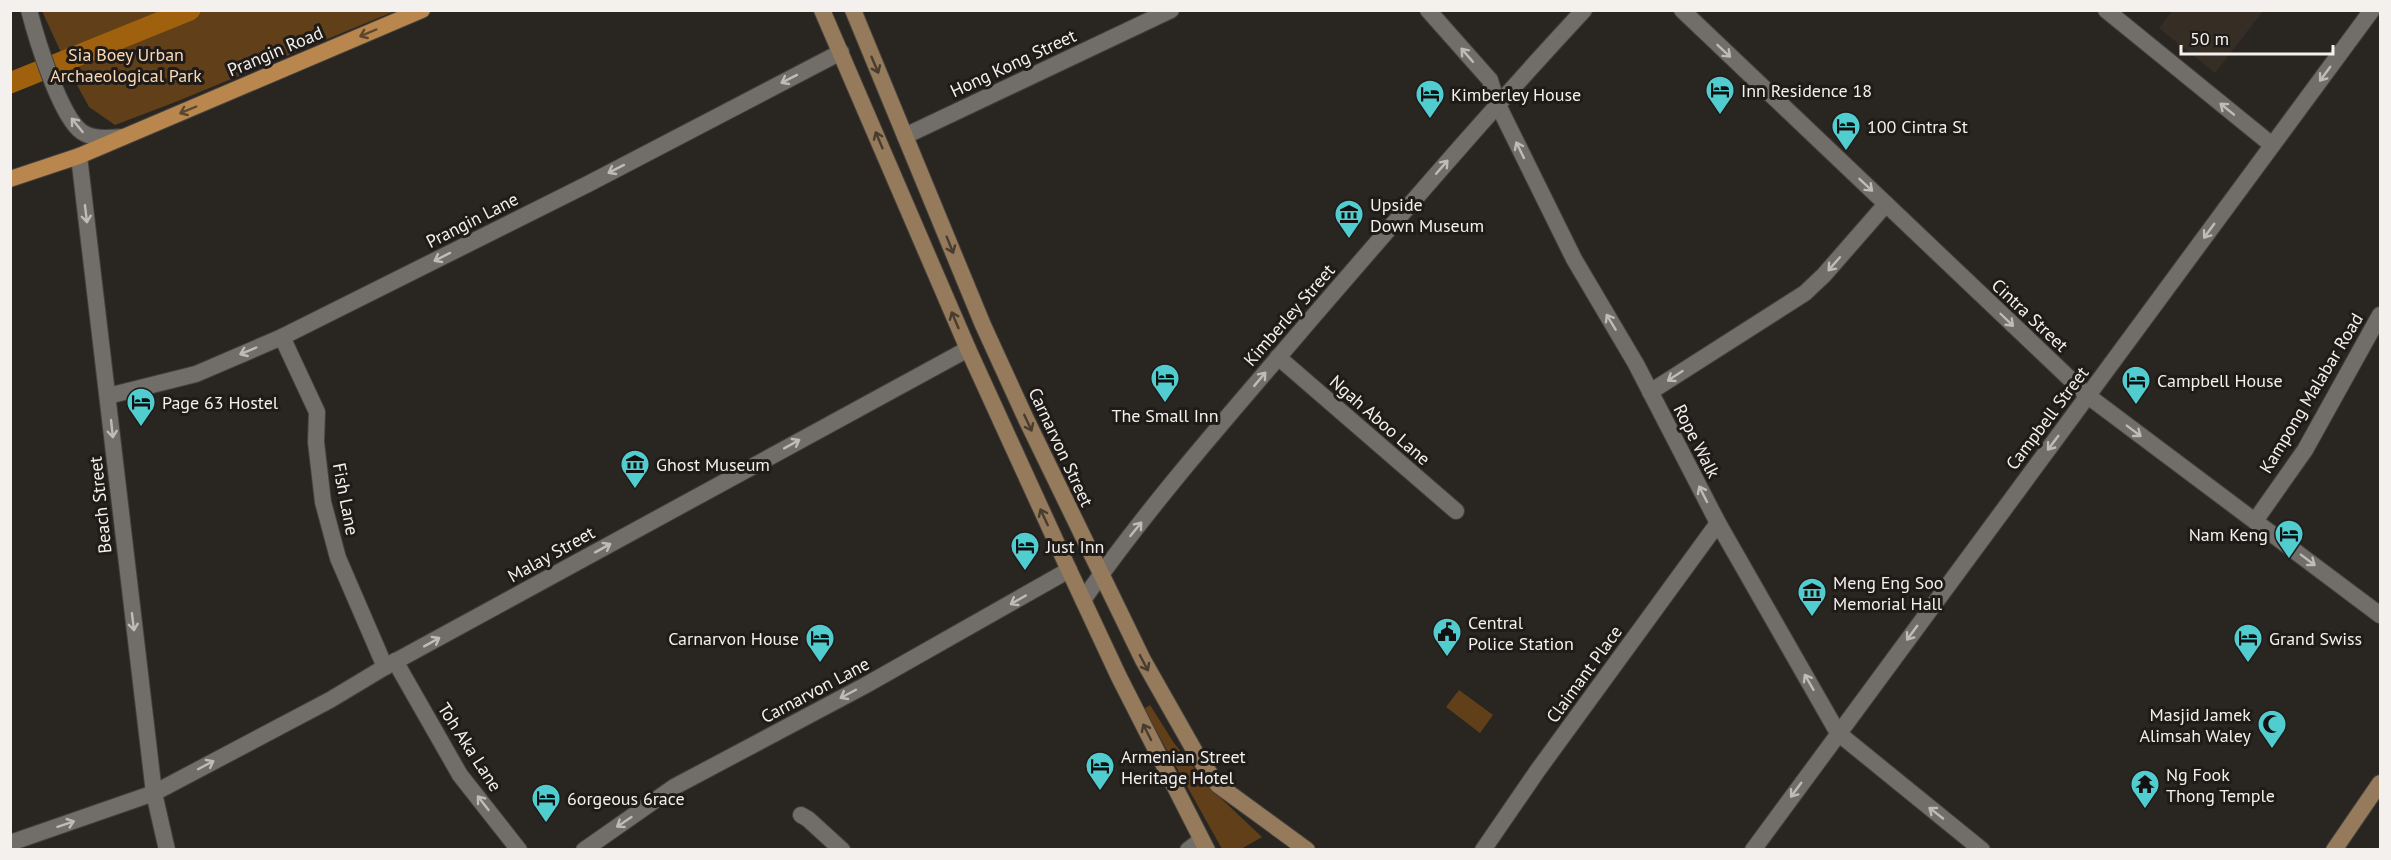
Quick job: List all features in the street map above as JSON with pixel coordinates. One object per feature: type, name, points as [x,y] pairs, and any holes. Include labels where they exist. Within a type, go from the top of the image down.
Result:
[{"type":"main road","name":"Prangin Road","points":[[10,179],[79,156],[422,10]]},
{"type":"main road","points":[[822,10],[968,349],[1068,570],[1199,846]]},
{"type":"main road","name":"Carnarvon Street","points":[[853,10],[983,326],[1143,660],[1197,757],[1218,784],[1307,849]]},
{"type":"main road","points":[[2334,849],[2380,783]]},
{"type":"street","points":[[29,10],[52,81],[80,131],[90,136],[123,137]]},
{"type":"street","name":"Hong Kong Street","points":[[905,136],[1170,10]]},
{"type":"street","name":"Rope Walk","points":[[1428,10],[1490,80],[1497,104],[1574,259],[1650,392],[1718,523],[1838,733],[1982,849]]},
{"type":"street","name":"Kimberley Street","points":[[1083,600],[1188,464],[1278,357],[1497,104],[1584,10]]},
{"type":"street","name":"Cintra Street","points":[[1682,10],[2088,396],[2380,615]]},
{"type":"street","points":[[2106,10],[2272,146]]},
{"type":"street","name":"Campbell Street","points":[[1753,849],[2372,10]]},
{"type":"street","name":"Prangin Lane","points":[[108,396],[196,374],[282,337],[588,184],[841,52]]},
{"type":"street","name":"Beach Street","points":[[79,156],[154,793],[166,849]]},
{"type":"street","points":[[1650,392],[1805,293],[1824,275],[1886,204]]},
{"type":"street","name":"Kampong Malabar Road","points":[[2255,521],[2305,450],[2380,315]]},
{"type":"street","name":"Fish Lane","points":[[282,337],[317,412],[316,442],[323,502],[338,558],[390,664]]},
{"type":"street","name":"Malay Street","points":[[10,843],[154,793],[330,700],[390,664],[968,349]]},
{"type":"street","name":"Ngah Aboo Lane","points":[[1278,357],[1456,511]]},
{"type":"street","name":"Claimant Place","points":[[1483,849],[1718,523]]},
{"type":"street","name":"Carnarvon Lane","points":[[584,849],[674,787],[866,685],[1068,570]]},
{"type":"street","name":"Toh Aka Lane","points":[[390,664],[460,775],[519,849]]},
{"type":"street","points":[[801,815],[842,849]]},
{"type":"shaded area","points":[[2173,10],[2263,11],[2215,73],[2159,28]]},
{"type":"green space","name":"Sia Boey Urban Archaeological Park","points":[[42,11],[395,11],[115,125],[89,107]]},
{"type":"green space","points":[[1459,690],[1493,715],[1480,733],[1446,707]]},
{"type":"green space","points":[[1150,705],[1174,743],[1211,789],[1262,837],[1241,849],[1222,849],[1144,709]]},
{"type":"waterway","points":[[10,83],[190,10]]},
{"type":"place","name":"Inn Residence 18","points":[[1720,116]]},
{"type":"place","name":"Kimberley House","points":[[1430,120]]},
{"type":"place","name":"100 Cintra St","points":[[1846,152]]},
{"type":"place","name":"Upside Down Museum","points":[[1349,240]]},
{"type":"place","name":"The Small Inn","points":[[1165,404]]},
{"type":"place","name":"Campbell House","points":[[2136,406]]},
{"type":"place","name":"Page 63 Hostel","points":[[141,428]]},
{"type":"place","name":"Ghost Museum","points":[[635,490]]},
{"type":"place","name":"Nam Keng","points":[[2289,560]]},
{"type":"place","name":"Just Inn","points":[[1025,572]]},
{"type":"place","name":"Meng Eng Soo Memorial Hall","points":[[1812,618]]},
{"type":"place","name":"Central Police Station","points":[[1447,658]]},
{"type":"place","name":"Carnarvon House","points":[[820,664]]},
{"type":"place","name":"Grand Swiss","points":[[2248,664]]},
{"type":"place","name":"Masjid Jamek Alimsah Waley","points":[[2272,750]]},
{"type":"place","name":"Armenian Street Heritage Hotel","points":[[1100,792]]},
{"type":"place","name":"Ng Fook Thong Temple","points":[[2145,810]]},
{"type":"place","name":"6orgeous 6race","points":[[546,824]]}]
